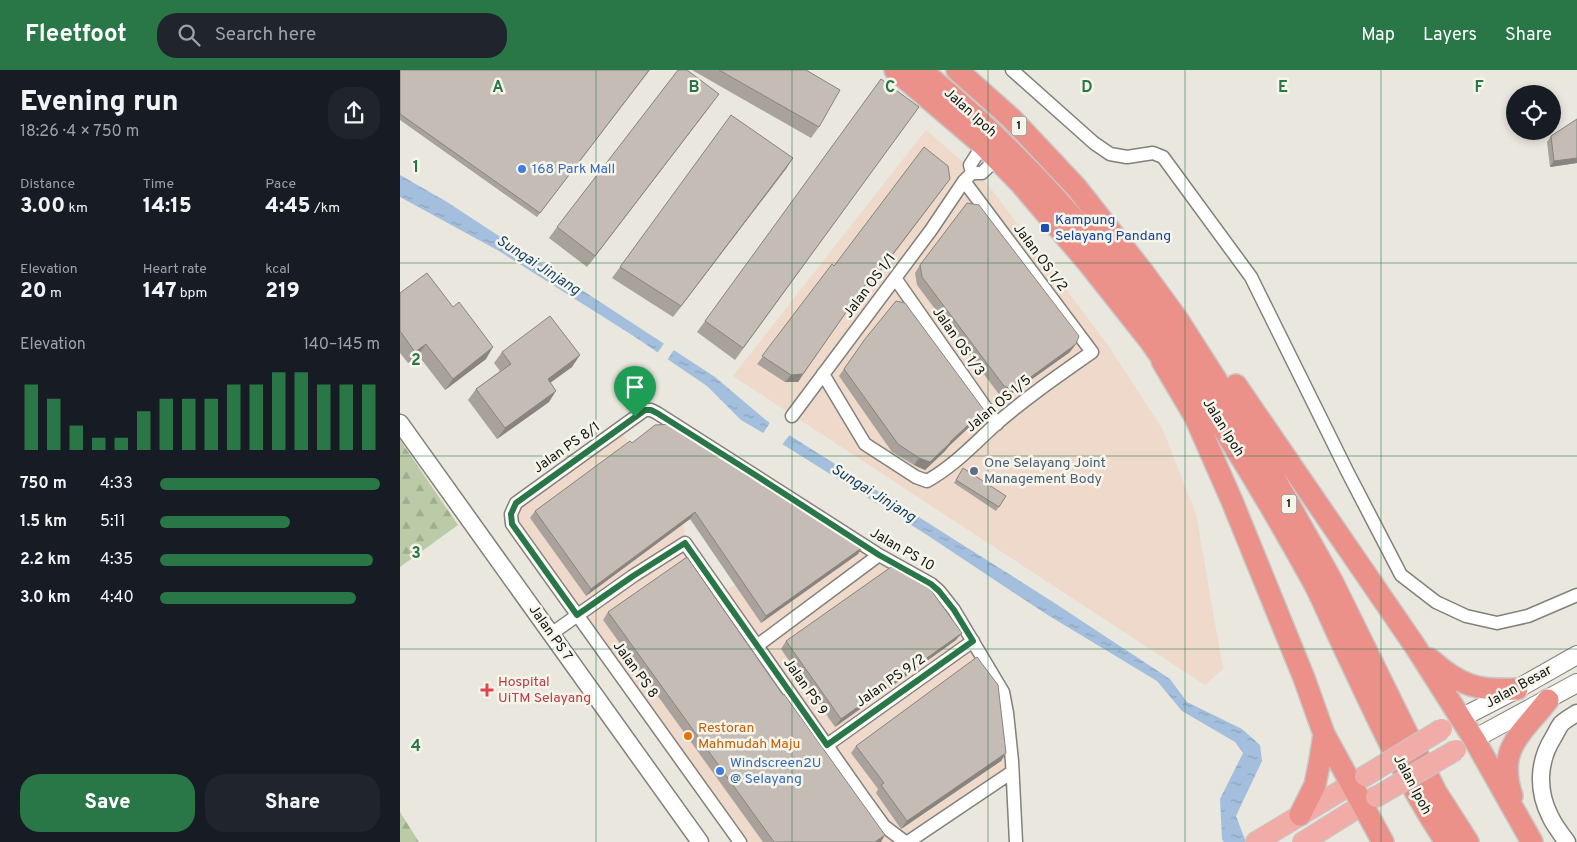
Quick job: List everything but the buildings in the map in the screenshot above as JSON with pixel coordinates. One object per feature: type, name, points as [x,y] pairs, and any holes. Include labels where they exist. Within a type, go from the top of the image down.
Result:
[{"type":"highway","points":[[895,70],[990,152],[1048,215],[1150,341],[1195,407],[1285,555],[1384,731]]},
{"type":"highway","name":"Jalan Ipoh","points":[[921,70],[971,112],[1030,170],[1105,254],[1160,329],[1262,492],[1316,587],[1384,731],[1422,806],[1446,842]]},
{"type":"highway","name":"Jalan Ipoh","points":[[957,70],[1011,118],[1076,187],[1176,317],[1240,417],[1332,581],[1436,792],[1468,842]]},
{"type":"highway","points":[[1076,187],[1145,264],[1209,346],[1415,646],[1474,739],[1532,842]]},
{"type":"highway","points":[[1150,341],[1195,417],[1250,543],[1324,734],[1358,780],[1369,801],[1383,842]]},
{"type":"highway","points":[[1415,646],[1443,671],[1460,682],[1495,690],[1517,689]]},
{"type":"highway","points":[[1518,816],[1509,788],[1507,774],[1510,752],[1520,732],[1548,700]]},
{"type":"highway","points":[[1300,815],[1315,785],[1324,734]]},
{"type":"main road","name":"Jalan Besar","points":[[1461,718],[1577,655]]},
{"type":"main road","name":"Jalan Besar","points":[[1474,739],[1577,683]]},
{"type":"main road","points":[[1263,838],[1461,718]]},
{"type":"main road","points":[[1303,842],[1474,739]]},
{"type":"street","points":[[1012,70],[1094,143],[1110,154],[1127,157],[1153,153],[1163,156],[1252,277],[1347,471],[1401,575],[1436,602],[1466,616],[1497,623],[1528,616],[1577,595]]},
{"type":"street","name":"Jalan OS 1/1","points":[[968,177],[982,173],[990,152]]},
{"type":"street","name":"Jalan OS 1/1","points":[[792,416],[931,230],[968,177],[970,165],[990,152]]},
{"type":"street","name":"Jalan OS 1/2","points":[[968,177],[1092,352]]},
{"type":"street","name":"Jalan OS 1/3","points":[[895,278],[997,424]]},
{"type":"street","name":"Jalan OS 1/5","points":[[823,374],[865,444],[916,477],[927,481],[954,463],[997,424],[1046,384],[1092,352]]},
{"type":"street","name":"Jalan PS 8/1","points":[[511,514],[516,503],[645,410]]},
{"type":"street","name":"Jalan PS 10","points":[[645,410],[651,410],[674,424],[879,555],[931,584],[939,591],[954,610],[1003,692],[1007,713],[1016,842]]},
{"type":"street","name":"Jalan PS 7","points":[[400,423],[700,842]]},
{"type":"street","name":"Jalan PS 8","points":[[511,514],[512,524],[740,842]]},
{"type":"street","name":"Jalan PS 9","points":[[577,615],[685,543],[884,826],[906,842]]},
{"type":"street","points":[[758,645],[879,555]]},
{"type":"street","points":[[550,634],[577,615]]},
{"type":"street","name":"Jalan PS 9/2","points":[[827,745],[973,641]]},
{"type":"street","points":[[1567,842],[1550,818],[1541,792],[1541,776],[1543,759],[1551,741],[1561,724],[1577,712]]},
{"type":"street","points":[[906,842],[1012,772]]},
{"type":"shaded area","points":[[926,130],[986,182],[1110,348],[1163,430],[1196,514],[1223,669],[1205,685],[733,376]]},
{"type":"shaded area","points":[[623,434],[685,529],[683,540],[719,597],[818,520],[937,596],[998,691],[1008,770],[899,842],[745,842],[516,523],[519,504]]},
{"type":"green space","points":[[400,440],[458,525],[400,567]]},
{"type":"green space","points":[[400,812],[419,842],[400,842]]},
{"type":"water","name":"Sungai Jinjang","points":[[400,175],[447,202],[715,377],[767,421],[1053,602],[1170,679],[1187,702],[1242,729],[1260,745],[1262,761],[1236,816],[1246,842],[1224,842],[1222,839],[1220,799],[1243,753],[1235,742],[1182,711],[1157,681],[1046,614],[927,535],[741,420],[707,386],[632,335],[499,251],[400,197]]},
{"type":"pier","points":[[665,342],[675,348],[666,362],[656,355]]},
{"type":"pier","points":[[771,421],[791,433],[781,446],[762,435]]},
{"type":"place","name":"168 Park Mall","points":[[522,169]]},
{"type":"place","name":"Kampung Selayang Pandang","points":[[1045,228]]},
{"type":"place","name":"One Selayang Joint Management Body","points":[[974,471]]},
{"type":"place","name":"Hospital UiTM Selayang","points":[[487,690]]},
{"type":"place","name":"Restoran Mahmudah Maju","points":[[688,736]]},
{"type":"place","name":"Windscreen2U @ Selayang","points":[[720,771]]},
{"type":"route","points":[[645,410],[657,413],[879,555],[931,584],[954,610],[973,641],[827,745],[685,543],[577,615],[512,524],[511,514],[516,503],[635,417],[645,410]]}]
